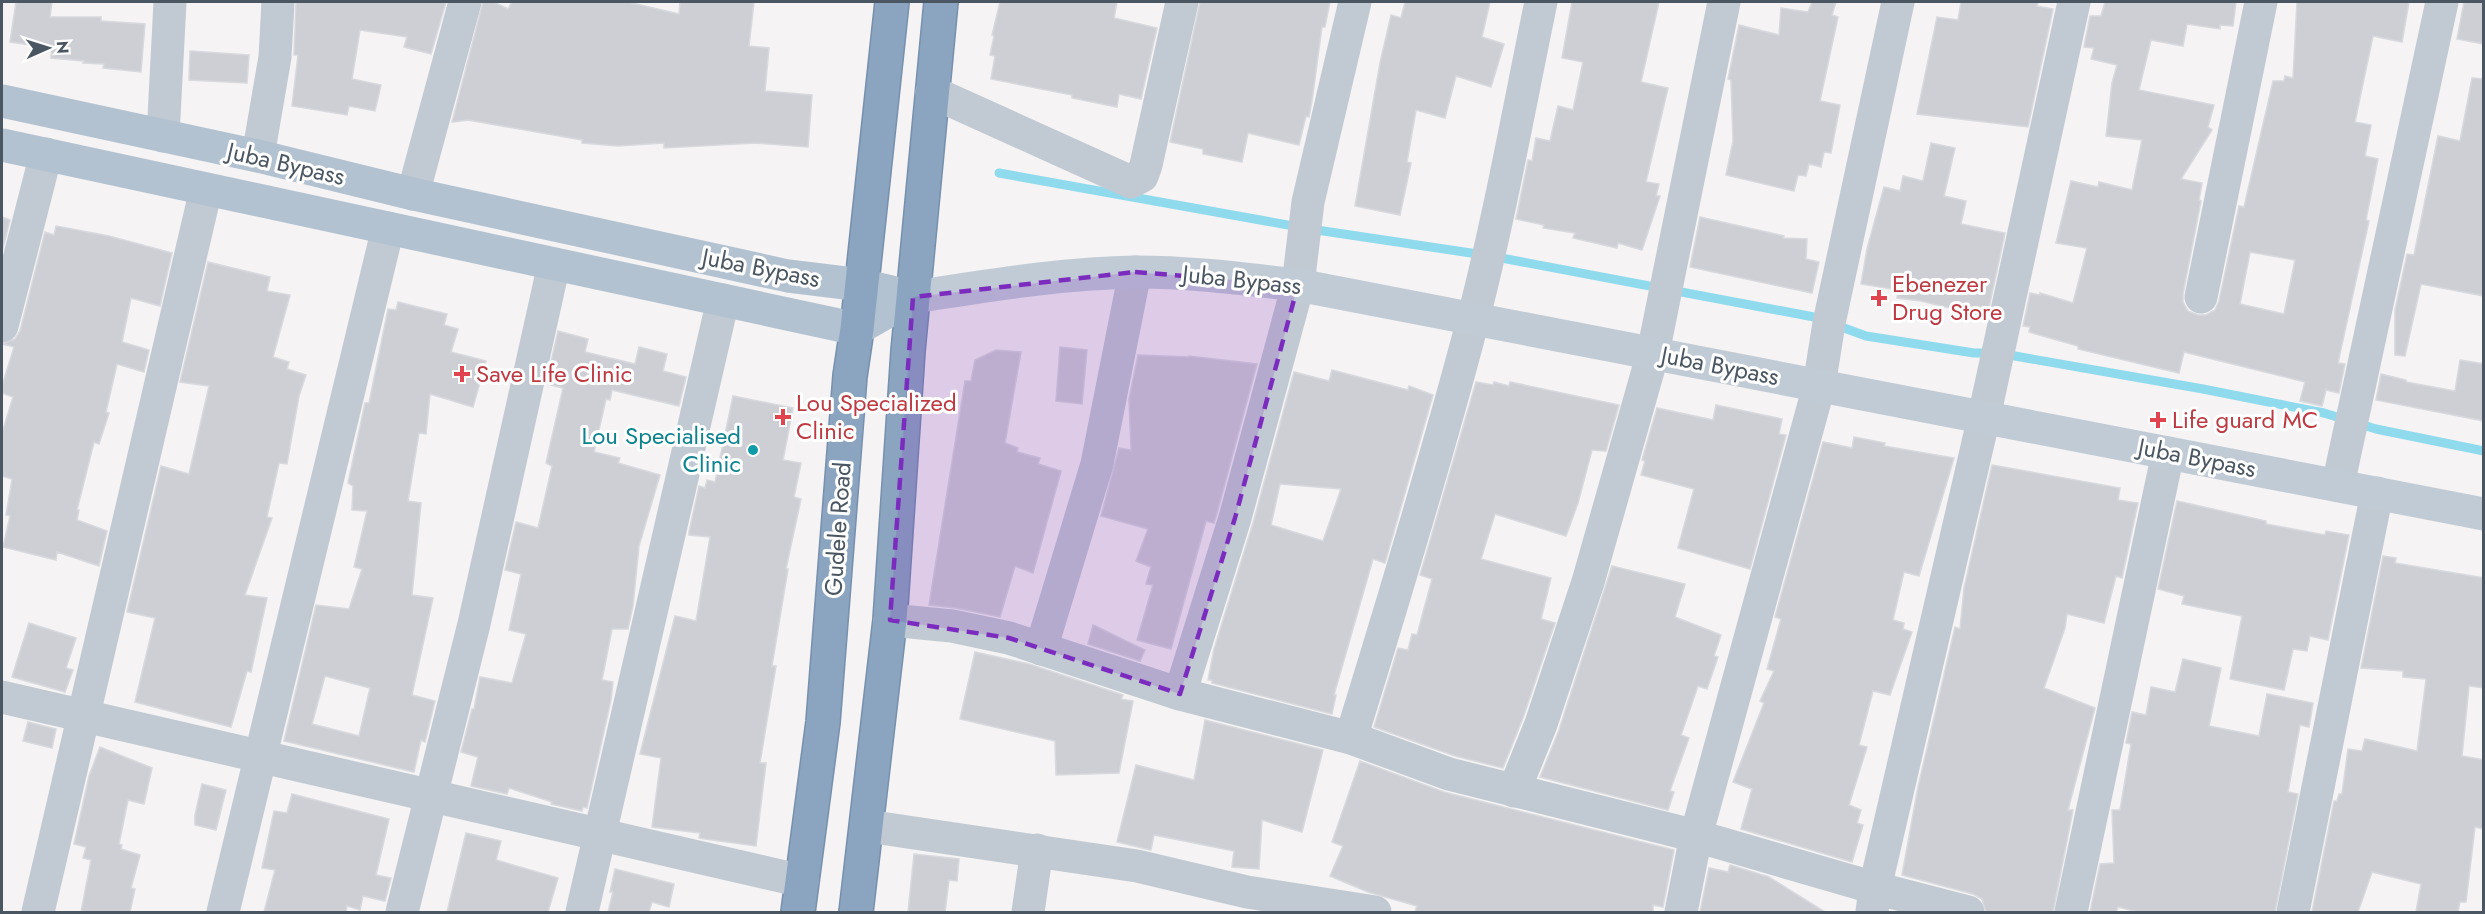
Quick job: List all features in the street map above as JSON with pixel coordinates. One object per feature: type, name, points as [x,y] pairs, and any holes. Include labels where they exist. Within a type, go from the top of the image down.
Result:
[{"type":"highway","name":"Gudele Road","points":[[798,912],[823,722],[850,376],[892,2]]},
{"type":"highway","points":[[856,912],[890,620],[913,297],[940,2]]},
{"type":"main road","name":"Juba Bypass","points":[[2,101],[258,156],[413,194],[788,276],[862,285],[913,297],[1033,280],[1135,272],[1179,273],[1298,285],[2484,514]]},
{"type":"main road","name":"Juba Bypass","points":[[2,145],[857,329]]},
{"type":"main road","points":[[857,329],[913,297]]},
{"type":"street","points":[[163,136],[170,2]]},
{"type":"street","points":[[258,156],[275,57],[278,2]]},
{"type":"street","points":[[413,194],[465,2]]},
{"type":"street","points":[[932,92],[1131,182],[1142,176],[1146,165],[1182,2]]},
{"type":"street","points":[[1180,694],[1235,518],[1298,285],[1308,201],[1355,2]]},
{"type":"street","points":[[1351,738],[1413,540],[1473,318],[1541,2]]},
{"type":"street","points":[[1514,791],[1540,724],[1588,582],[1653,353],[1724,2]]},
{"type":"street","points":[[1681,912],[1696,836],[1819,386],[1829,323],[1899,2]]},
{"type":"street","points":[[1873,900],[1984,417],[2074,2]]},
{"type":"street","points":[[2201,297],[2261,2]]},
{"type":"street","points":[[2338,485],[2442,2]]},
{"type":"street","points":[[2,326],[46,154]]},
{"type":"street","points":[[38,912],[206,189]]},
{"type":"street","points":[[223,912],[388,228]]},
{"type":"street","points":[[402,912],[474,624],[554,264]]},
{"type":"street","points":[[1041,649],[1097,464],[1135,272]]},
{"type":"street","points":[[582,912],[723,300]]},
{"type":"street","points":[[2071,912],[2168,453]]},
{"type":"street","points":[[2293,912],[2377,493]]},
{"type":"street","points":[[890,620],[952,626],[1009,638],[1180,694],[1351,738],[1449,774],[1696,836],[1873,900],[1968,912]]},
{"type":"street","points":[[2,697],[802,881]]},
{"type":"street","points":[[867,826],[1137,866],[1246,902],[1375,912]]},
{"type":"street","points":[[1028,912],[1037,850]]},
{"type":"highlighted area","points":[[1135,272],[1298,285],[1235,518],[1180,694],[1009,638],[890,620],[913,297]]},
{"type":"building","points":[[16,2],[52,2],[50,17],[101,17],[101,21],[145,24],[141,72],[103,68],[104,64],[51,58],[52,48],[10,42]]},
{"type":"building","points":[[296,2],[446,2],[431,54],[404,47],[407,37],[360,30],[352,79],[381,85],[375,111],[349,106],[347,115],[292,106],[298,55],[294,55]]},
{"type":"building","points":[[483,2],[494,2],[508,9],[512,2],[628,2],[679,14],[680,2],[754,2],[749,46],[769,48],[765,91],[812,95],[808,147],[755,143],[664,148],[664,143],[618,146],[582,143],[582,140],[468,120],[452,122]]},
{"type":"building","points":[[1000,2],[1117,2],[1114,18],[1157,28],[1141,99],[1119,94],[1117,107],[1072,98],[1072,95],[991,79],[995,56],[990,55],[994,36],[992,35]]},
{"type":"building","points":[[1200,2],[1330,2],[1325,27],[1322,27],[1309,117],[1306,116],[1299,145],[1248,133],[1242,162],[1203,154],[1203,149],[1170,142]]},
{"type":"building","points":[[1405,2],[1490,2],[1482,37],[1504,44],[1491,87],[1456,76],[1445,118],[1416,110],[1407,162],[1411,163],[1400,215],[1355,206],[1380,63],[1391,15],[1401,18]]},
{"type":"building","points":[[1572,2],[1659,2],[1641,82],[1668,88],[1646,182],[1659,184],[1656,196],[1660,196],[1642,250],[1618,243],[1617,248],[1573,238],[1575,233],[1543,228],[1544,225],[1516,219],[1528,160],[1532,161],[1536,138],[1550,141],[1558,106],[1573,110],[1583,62],[1562,58]]},
{"type":"building","points":[[1812,2],[1836,2],[1832,15],[1838,17],[1820,101],[1840,105],[1831,153],[1824,152],[1821,167],[1809,164],[1806,176],[1798,175],[1794,191],[1726,175],[1733,141],[1731,80],[1728,79],[1739,25],[1779,35],[1781,8],[1808,12]]},
{"type":"building","points":[[1961,2],[2038,2],[2037,6],[2053,9],[2028,127],[1917,114],[1937,17],[1958,20]]},
{"type":"building","points":[[2105,2],[2236,2],[2233,26],[2220,25],[2220,29],[2187,24],[2183,46],[2151,40],[2139,90],[2214,105],[2208,127],[2212,130],[2181,179],[2202,183],[2199,200],[2201,201],[2183,302],[2188,311],[2206,315],[2215,310],[2219,301],[2239,206],[2244,207],[2273,81],[2284,81],[2285,76],[2293,78],[2297,2],[2409,2],[2402,42],[2373,36],[2355,122],[2371,125],[2365,156],[2378,159],[2366,220],[2369,221],[2338,363],[2345,364],[2339,393],[2326,390],[2322,406],[2300,401],[2305,382],[2184,352],[2179,373],[2078,349],[2078,346],[2029,332],[2030,327],[2023,326],[2030,293],[2040,295],[2040,293],[2073,303],[2087,248],[2056,243],[2071,181],[2098,187],[2099,182],[2132,190],[2142,140],[2106,136],[2112,83],[2117,65],[2091,59],[2094,48],[2084,47],[2090,16],[2101,16]],"holes":[[[2250,252],[2295,260],[2284,314],[2240,304]]]},
{"type":"building","points":[[2464,2],[2484,2],[2484,44],[2457,39]]},
{"type":"building","points":[[190,51],[249,55],[247,83],[189,80]]},
{"type":"building","points":[[2472,78],[2484,79],[2484,296],[2421,284],[2405,356],[2395,355],[2395,310],[2407,254],[2414,255],[2438,136],[2460,141]]},
{"type":"building","points":[[1931,143],[1955,148],[1944,196],[1966,201],[1961,224],[2005,233],[1987,317],[1921,301],[1897,298],[1898,290],[1861,284],[1867,249],[1884,187],[1900,191],[1903,176],[1923,181]]},
{"type":"building","points":[[2,217],[10,220],[2,252]]},
{"type":"building","points":[[1700,217],[1784,236],[1783,238],[1807,239],[1806,259],[1819,262],[1812,293],[1690,267]]},
{"type":"building","points":[[56,226],[109,236],[172,253],[160,306],[131,298],[122,342],[149,350],[144,372],[117,364],[106,412],[109,413],[99,444],[94,442],[77,510],[79,510],[77,520],[107,531],[99,566],[57,552],[56,560],[3,547],[10,516],[6,515],[12,479],[2,476],[2,433],[13,397],[2,393],[2,386],[14,347],[2,344],[15,339],[20,331],[45,232],[54,235]]},
{"type":"building","points":[[208,262],[270,277],[267,291],[290,295],[273,357],[289,362],[287,369],[306,375],[299,396],[287,464],[279,463],[267,517],[272,518],[245,595],[267,598],[251,672],[247,671],[231,727],[135,702],[155,618],[127,612],[161,466],[189,474],[209,386],[180,382]]},
{"type":"building","points":[[398,302],[447,314],[444,325],[458,329],[451,352],[486,361],[473,407],[430,394],[426,434],[419,433],[408,501],[421,503],[412,595],[433,598],[412,695],[435,701],[425,742],[421,740],[414,772],[284,741],[316,605],[349,609],[362,569],[354,567],[367,511],[352,510],[353,486],[348,483],[365,403],[369,403],[388,309],[396,310]],"holes":[[[325,676],[370,688],[359,736],[312,724]]]},
{"type":"building","points":[[558,331],[588,339],[585,352],[635,364],[639,347],[667,354],[663,371],[686,377],[679,406],[612,390],[610,400],[606,399],[594,452],[620,458],[618,463],[660,475],[639,546],[633,606],[628,629],[612,629],[602,680],[613,682],[611,700],[587,808],[583,807],[582,811],[551,804],[552,802],[509,788],[507,794],[471,786],[478,757],[461,752],[472,709],[474,709],[480,677],[512,683],[526,634],[509,630],[521,574],[505,570],[516,522],[538,528],[552,466],[546,463],[563,388],[546,384]]},
{"type":"building","points":[[1060,347],[1087,350],[1082,404],[1056,401]]},
{"type":"building","points":[[996,350],[1021,352],[1005,443],[1018,448],[1017,452],[1040,458],[1038,464],[1061,471],[1033,573],[1015,566],[1000,617],[929,605],[965,381],[971,381],[975,360]]},
{"type":"building","points":[[1138,355],[1189,356],[1257,364],[1214,523],[1206,521],[1171,649],[1137,640],[1153,585],[1146,584],[1151,567],[1136,561],[1148,529],[1101,516],[1119,448],[1131,450],[1129,399]]},
{"type":"building","points":[[2460,360],[2484,364],[2484,421],[2376,400],[2381,374],[2406,380],[2406,382],[2455,391]]},
{"type":"building","points":[[1332,370],[1408,390],[1409,386],[1433,395],[1385,563],[1373,559],[1334,695],[1336,695],[1332,714],[1212,683],[1212,680],[1208,680],[1214,649],[1253,523],[1294,372],[1329,381]],"holes":[[[1280,484],[1341,489],[1323,541],[1271,525]]]},
{"type":"building","points":[[1476,382],[1493,385],[1494,382],[1509,386],[1510,382],[1619,405],[1606,451],[1592,450],[1578,503],[1566,536],[1495,514],[1481,559],[1551,578],[1541,619],[1555,623],[1523,718],[1503,768],[1455,756],[1374,727],[1398,648],[1408,650],[1412,634],[1417,635],[1432,579],[1420,575]]},
{"type":"building","points":[[733,396],[793,408],[783,460],[801,463],[794,497],[801,499],[786,569],[788,569],[772,666],[776,666],[760,763],[766,763],[756,846],[699,838],[700,833],[652,827],[661,758],[640,754],[675,616],[696,621],[710,537],[689,535],[689,532],[699,486],[705,488],[707,480],[715,482]]},
{"type":"building","points":[[1716,405],[1782,419],[1779,434],[1786,435],[1750,569],[1678,548],[1694,489],[1641,475],[1645,461],[1642,460],[1657,408],[1713,420]]},
{"type":"building","points":[[1854,437],[1885,443],[1884,446],[1954,458],[1919,576],[1904,572],[1893,620],[1904,623],[1903,629],[1912,632],[1890,695],[1873,691],[1859,745],[1867,747],[1849,805],[1861,810],[1857,823],[1863,825],[1852,862],[1741,829],[1752,789],[1733,782],[1764,703],[1760,701],[1774,671],[1767,669],[1781,619],[1775,617],[1823,442],[1852,448]]},
{"type":"building","points":[[1992,465],[2120,488],[2118,500],[2138,503],[2122,578],[2116,576],[2104,623],[2067,614],[2065,628],[2044,688],[2095,708],[2068,810],[2073,810],[2053,912],[1986,912],[1982,899],[1973,894],[1902,875],[1918,787],[1955,627],[1960,629],[1964,588]]},
{"type":"building","points":[[2177,501],[2266,521],[2266,524],[2325,535],[2326,531],[2349,535],[2328,640],[2310,636],[2307,651],[2293,649],[2284,690],[2230,679],[2242,616],[2182,604],[2184,596],[2158,589]]},
{"type":"building","points":[[2383,556],[2396,558],[2395,563],[2484,578],[2484,688],[2469,686],[2462,756],[2484,760],[2484,829],[2475,827],[2466,902],[2460,902],[2458,912],[2416,912],[2421,884],[2372,872],[2358,912],[2312,912],[2334,801],[2337,801],[2339,794],[2342,794],[2348,749],[2362,751],[2365,739],[2417,751],[2426,679],[2403,677],[2403,671],[2361,668]]},
{"type":"building","points":[[1612,566],[1685,584],[1675,617],[1721,635],[1714,656],[1718,657],[1707,689],[1698,686],[1681,735],[1689,738],[1670,791],[1674,792],[1668,810],[1540,777],[1559,730]]},
{"type":"building","points":[[29,623],[76,638],[66,668],[73,670],[65,692],[12,677]]},
{"type":"building","points":[[1093,625],[1145,650],[1140,661],[1088,644]]},
{"type":"building","points":[[975,652],[1029,664],[1123,695],[1121,699],[1133,701],[1119,773],[1056,775],[1055,741],[960,719]]},
{"type":"building","points":[[2183,659],[2221,668],[2209,726],[2259,736],[2267,694],[2313,703],[2309,727],[2300,725],[2288,792],[2298,794],[2275,912],[2138,912],[2118,907],[2116,912],[2090,912],[2100,864],[2114,863],[2112,810],[2120,810],[2131,744],[2126,743],[2132,712],[2146,715],[2151,687],[2175,692]]},
{"type":"building","points":[[1205,720],[1323,750],[1302,832],[1262,820],[1259,869],[1232,867],[1234,851],[1154,835],[1151,850],[1117,842],[1136,765],[1194,780]]},
{"type":"building","points":[[28,722],[56,729],[52,748],[23,741]]},
{"type":"building","points":[[100,747],[152,768],[144,804],[128,800],[119,844],[122,845],[121,849],[140,855],[131,888],[135,889],[130,912],[81,912],[91,860],[83,858],[86,847],[74,844],[89,776]]},
{"type":"building","points":[[1360,761],[1444,792],[1674,850],[1663,907],[1653,905],[1653,912],[1415,912],[1417,906],[1368,892],[1330,876],[1343,846],[1332,842]]},
{"type":"building","points":[[202,784],[226,790],[216,830],[195,825]]},
{"type":"building","points":[[292,794],[389,819],[376,875],[391,878],[385,901],[363,896],[360,910],[347,906],[346,912],[264,912],[275,870],[262,868],[274,811],[287,813]]},
{"type":"building","points":[[466,833],[501,841],[496,860],[558,878],[548,912],[447,912]]},
{"type":"building","points":[[914,854],[959,859],[957,881],[949,880],[945,912],[908,912]]},
{"type":"building","points":[[1730,865],[1769,877],[1825,912],[1700,912],[1709,868],[1728,872]]},
{"type":"building","points":[[615,869],[674,884],[669,907],[652,902],[649,912],[608,912]]},
{"type":"waterway","points":[[999,173],[1310,229],[1491,256],[1814,317],[1866,336],[1974,353],[1998,353],[2203,389],[2324,413],[2376,429],[2484,451]]},
{"type":"place","name":"Ebenezer Drug Store","points":[[1879,298]]},
{"type":"place","name":"Save Life Clinic","points":[[462,374]]},
{"type":"place","name":"Lou Specialized Clinic","points":[[783,417]]},
{"type":"place","name":"Life guard MC","points":[[2158,420]]},
{"type":"place","name":"Lou Specialised Clinic","points":[[753,450]]}]
